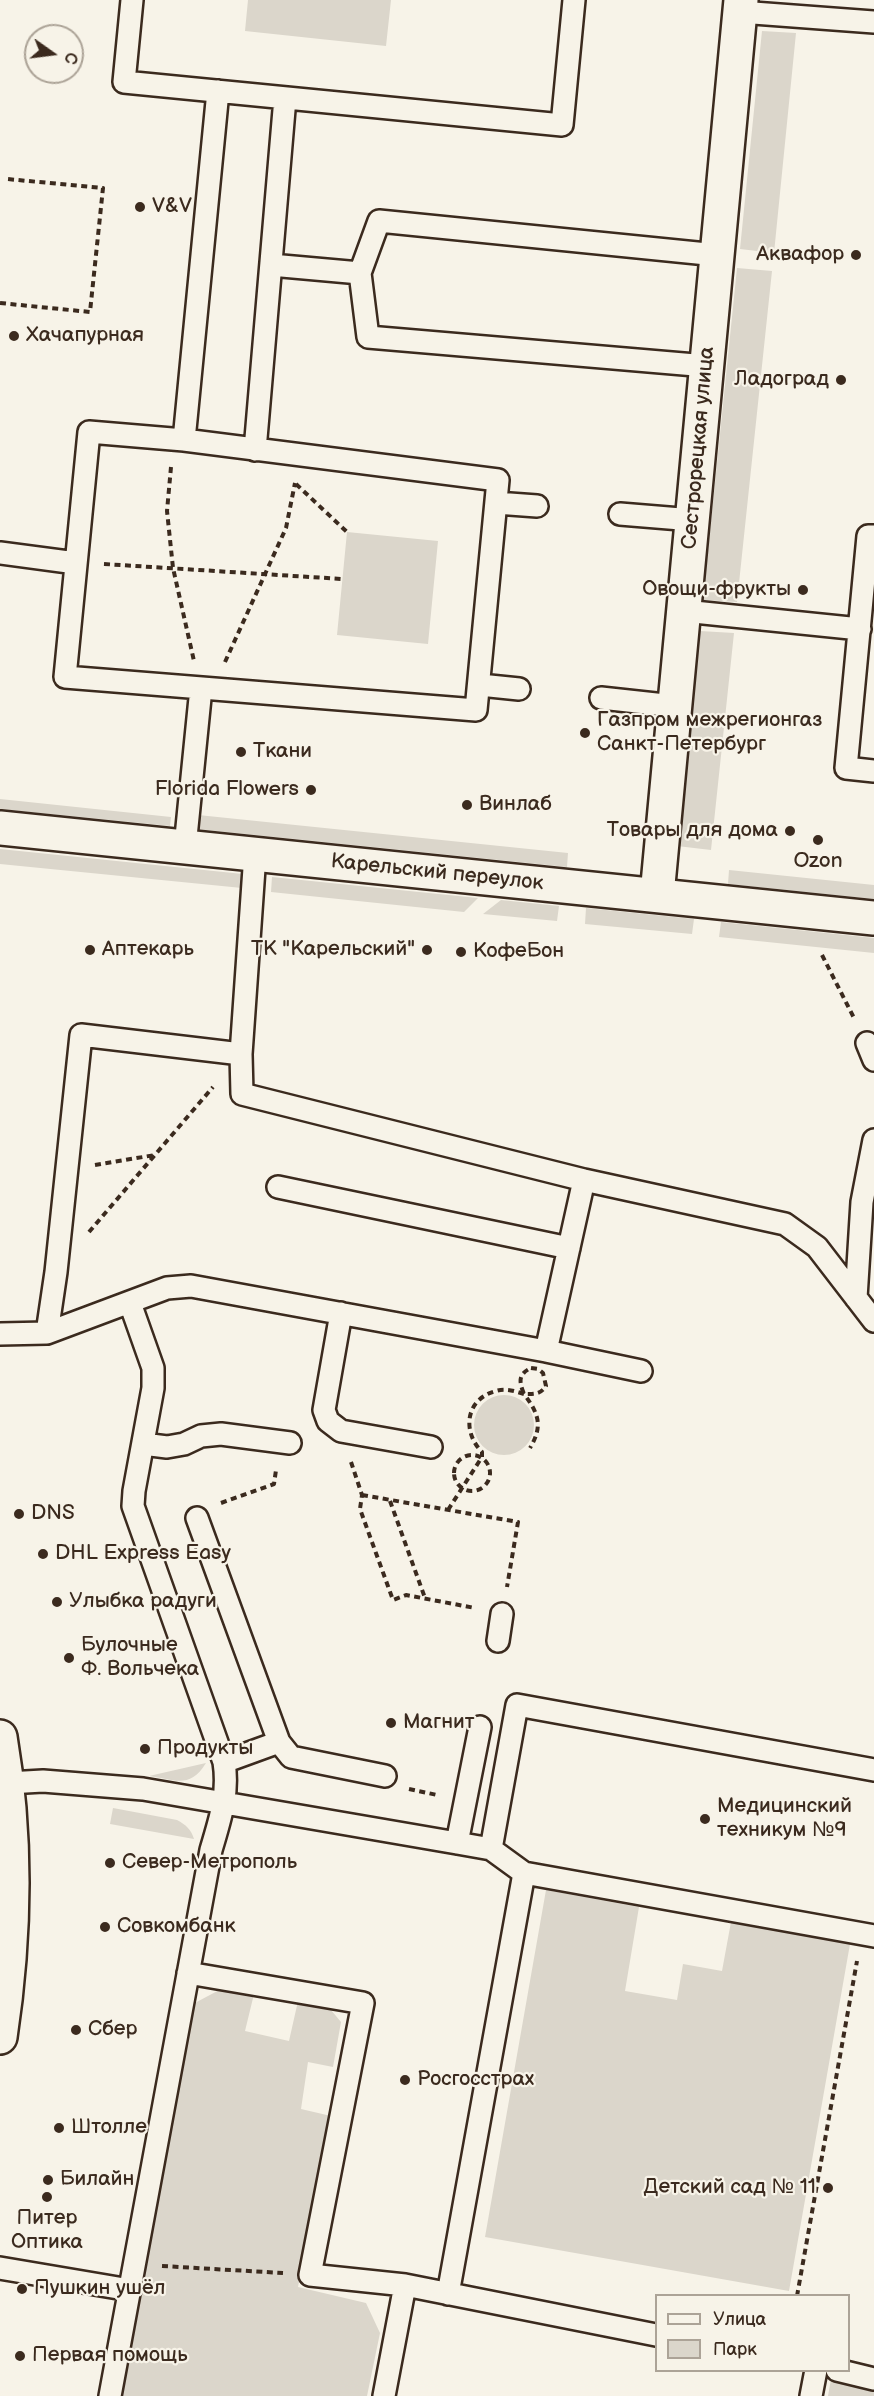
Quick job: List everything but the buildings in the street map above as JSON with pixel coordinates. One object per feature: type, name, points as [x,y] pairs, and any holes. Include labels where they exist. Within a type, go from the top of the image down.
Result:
[{"type":"street","name":"Сестрорецкая улица","points":[[657,895],[741,6]]},
{"type":"street","name":"Карельский переулок","points":[[0,828],[874,918]]},
{"type":"street","points":[[0,1737],[8,1783],[12,1856],[12,1914],[0,2037]]},
{"type":"lane","points":[[132,0],[124,82],[562,125],[574,0]]},
{"type":"lane","points":[[741,6],[874,22]]},
{"type":"lane","points":[[184,440],[218,91]]},
{"type":"lane","points":[[255,450],[285,98]]},
{"type":"lane","points":[[707,366],[368,337],[360,273],[379,221],[717,255]]},
{"type":"lane","points":[[271,265],[360,273]]},
{"type":"lane","points":[[89,432],[184,440],[255,450],[498,480],[476,710],[65,677],[89,432]]},
{"type":"lane","points":[[495,503],[537,506]]},
{"type":"lane","points":[[620,514],[693,520]]},
{"type":"lane","points":[[874,536],[868,536],[846,768],[874,771]]},
{"type":"lane","points":[[0,553],[76,562]]},
{"type":"lane","points":[[684,611],[860,629]]},
{"type":"lane","points":[[480,685],[519,689]]},
{"type":"lane","points":[[185,847],[206,688]]},
{"type":"lane","points":[[602,698],[674,706]]},
{"type":"lane","points":[[255,854],[241,1054],[242,1094],[584,1180],[785,1224],[818,1247],[874,1321]]},
{"type":"lane","points":[[47,1333],[56,1272],[81,1035],[241,1054]]},
{"type":"lane","points":[[856,1298],[874,1140]]},
{"type":"lane","points":[[546,1351],[584,1180]]},
{"type":"lane","points":[[278,1187],[569,1248]]},
{"type":"lane","points":[[0,1334],[47,1333],[167,1288],[191,1286],[546,1351],[640,1371]]},
{"type":"lane","points":[[110,2396],[211,1850],[224,1804],[227,1783],[224,1762],[135,1517],[134,1491],[153,1388],[153,1368],[130,1303]]},
{"type":"lane","points":[[341,1313],[324,1410],[328,1421],[341,1431],[431,1447]]},
{"type":"lane","points":[[143,1444],[167,1448],[184,1444],[201,1436],[221,1434],[290,1443]]},
{"type":"lane","points":[[197,1518],[279,1742],[291,1757],[392,1782]]},
{"type":"lane","points":[[498,1641],[502,1614]]},
{"type":"lane","points":[[491,1849],[517,1705],[874,1770]]},
{"type":"lane","points":[[458,1843],[480,1726]]},
{"type":"lane","points":[[224,1762],[279,1742]]},
{"type":"lane","points":[[8,1783],[42,1781],[143,1789],[458,1843],[491,1849],[524,1874],[868,1935]]},
{"type":"lane","points":[[448,2294],[524,1874]]},
{"type":"lane","points":[[188,1974],[363,2003],[310,2274],[405,2285],[655,2335]]},
{"type":"lane","points":[[0,2268],[130,2290]]},
{"type":"lane","points":[[384,2396],[405,2285]]},
{"type":"lane","points":[[812,2396],[816,2372]]},
{"type":"lane","points":[[845,2372],[874,2379]]},
{"type":"path","points":[[0,303],[90,312],[103,188],[8,179]]},
{"type":"path","points":[[184,440],[172,456],[167,512],[173,568],[206,688]]},
{"type":"path","points":[[206,688],[266,574],[286,528],[302,456]]},
{"type":"path","points":[[295,484],[347,532]]},
{"type":"path","points":[[76,562],[342,579]]},
{"type":"path","points":[[822,955],[870,1051]]},
{"type":"path","points":[[56,1272],[241,1054]]},
{"type":"path","points":[[67,1169],[155,1155]]},
{"type":"path","points":[[448,1510],[482,1457],[482,1452],[469,1433],[469,1418],[474,1405],[484,1395],[498,1390],[525,1394],[542,1392],[546,1386],[543,1373],[531,1368],[525,1371],[520,1383],[525,1394],[533,1406],[539,1421],[537,1436],[530,1448]]},
{"type":"path","points":[[473,1454],[482,1457],[489,1464],[491,1474],[488,1483],[480,1489],[471,1491],[462,1488],[455,1481],[454,1472],[457,1462],[464,1456],[473,1454]]},
{"type":"path","points":[[357,1478],[362,1495],[360,1509],[393,1600],[406,1595],[502,1614],[518,1522],[362,1495]]},
{"type":"path","points":[[197,1518],[216,1505],[274,1484]]},
{"type":"path","points":[[390,1500],[425,1599]]},
{"type":"path","points":[[392,1782],[466,1801]]},
{"type":"path","points":[[797,2294],[868,1935]]},
{"type":"path","points":[[134,2264],[310,2274]]},
{"type":"green space","points":[[248,0],[391,0],[386,46],[245,31]]},
{"type":"green space","points":[[762,31],[796,33],[774,253],[740,249]]},
{"type":"green space","points":[[737,268],[772,271],[737,602],[703,600]]},
{"type":"green space","points":[[347,532],[438,541],[428,644],[337,635]]},
{"type":"green space","points":[[700,631],[734,633],[711,850],[677,846]]},
{"type":"green space","points":[[0,799],[171,817],[170,826],[0,809]]},
{"type":"green space","points":[[198,815],[568,853],[567,867],[196,829]]},
{"type":"green space","points":[[0,849],[243,874],[242,888],[0,864]]},
{"type":"green space","points":[[729,870],[874,885],[874,899],[728,884]]},
{"type":"green space","points":[[272,877],[478,898],[464,912],[271,892]]},
{"type":"green space","points":[[501,900],[559,906],[557,921],[483,914]]},
{"type":"green space","points":[[586,908],[694,919],[692,934],[585,924]]},
{"type":"green space","points":[[721,922],[874,938],[874,953],[719,937]]},
{"type":"green space","points":[[498,1395],[510,1395],[521,1400],[529,1408],[534,1425],[532,1437],[521,1450],[510,1455],[498,1455],[487,1450],[479,1442],[474,1431],[474,1419],[479,1408],[487,1400]]},
{"type":"green space","points":[[206,1763],[194,1777],[188,1780],[149,1776]]},
{"type":"green space","points":[[113,1808],[177,1820],[188,1828],[194,1839],[110,1824]]},
{"type":"green space","points":[[546,1890],[639,1907],[625,1991],[677,2000],[683,1964],[722,1971],[731,1922],[850,1944],[789,2291],[485,2237]]},
{"type":"green space","points":[[225,1987],[254,1994],[245,2031],[289,2041],[298,2001],[331,2010],[341,2022],[333,2067],[308,2062],[301,2109],[331,2116],[298,2287],[366,2303],[380,2333],[367,2396],[121,2396],[191,2005]]},
{"type":"green space","points":[[831,2379],[874,2387],[874,2396],[828,2396]]},
{"type":"place","name":"V&V","points":[[140,207]]},
{"type":"place","name":"Аквафор","points":[[856,255]]},
{"type":"place","name":"Хачапурная","points":[[14,336]]},
{"type":"place","name":"Ладоград","points":[[841,380]]},
{"type":"place","name":"Овощи-фрукты","points":[[803,590]]},
{"type":"place","name":"Газпром межрегионгаз Санкт-Петербург","points":[[585,733]]},
{"type":"place","name":"Ткани","points":[[241,752]]},
{"type":"place","name":"Florida Flowers","points":[[311,790]]},
{"type":"place","name":"Винлаб","points":[[467,805]]},
{"type":"place","name":"Товары для дома","points":[[790,831]]},
{"type":"place","name":"Ozon","points":[[818,840]]},
{"type":"place","name":"Аптекарь","points":[[90,950]]},
{"type":"place","name":"ТК \"Карельский\"","points":[[427,950]]},
{"type":"place","name":"КофеБон","points":[[461,952]]},
{"type":"place","name":"DNS","points":[[19,1514]]},
{"type":"place","name":"DHL Express Easy","points":[[43,1554]]},
{"type":"place","name":"Улыбка радуги","points":[[57,1602]]},
{"type":"place","name":"Булочные Ф. Вольчека","points":[[69,1658]]},
{"type":"place","name":"Магнит","points":[[391,1723]]},
{"type":"place","name":"Продукты","points":[[145,1749]]},
{"type":"place","name":"Медицинский техникум №9","points":[[705,1819]]},
{"type":"place","name":"Север-Метрополь","points":[[110,1863]]},
{"type":"place","name":"Совкомбанк","points":[[105,1927]]},
{"type":"place","name":"Сбер","points":[[76,2030]]},
{"type":"place","name":"Росгосстрах","points":[[405,2080]]},
{"type":"place","name":"Штолле","points":[[59,2128]]},
{"type":"place","name":"Билайн","points":[[48,2180]]},
{"type":"place","name":"Детский сад № 11","points":[[828,2188]]},
{"type":"place","name":"Питер Оптика","points":[[47,2197]]},
{"type":"place","name":"Пушкин ушёл","points":[[22,2289]]},
{"type":"place","name":"Первая помощь","points":[[20,2356]]}]
